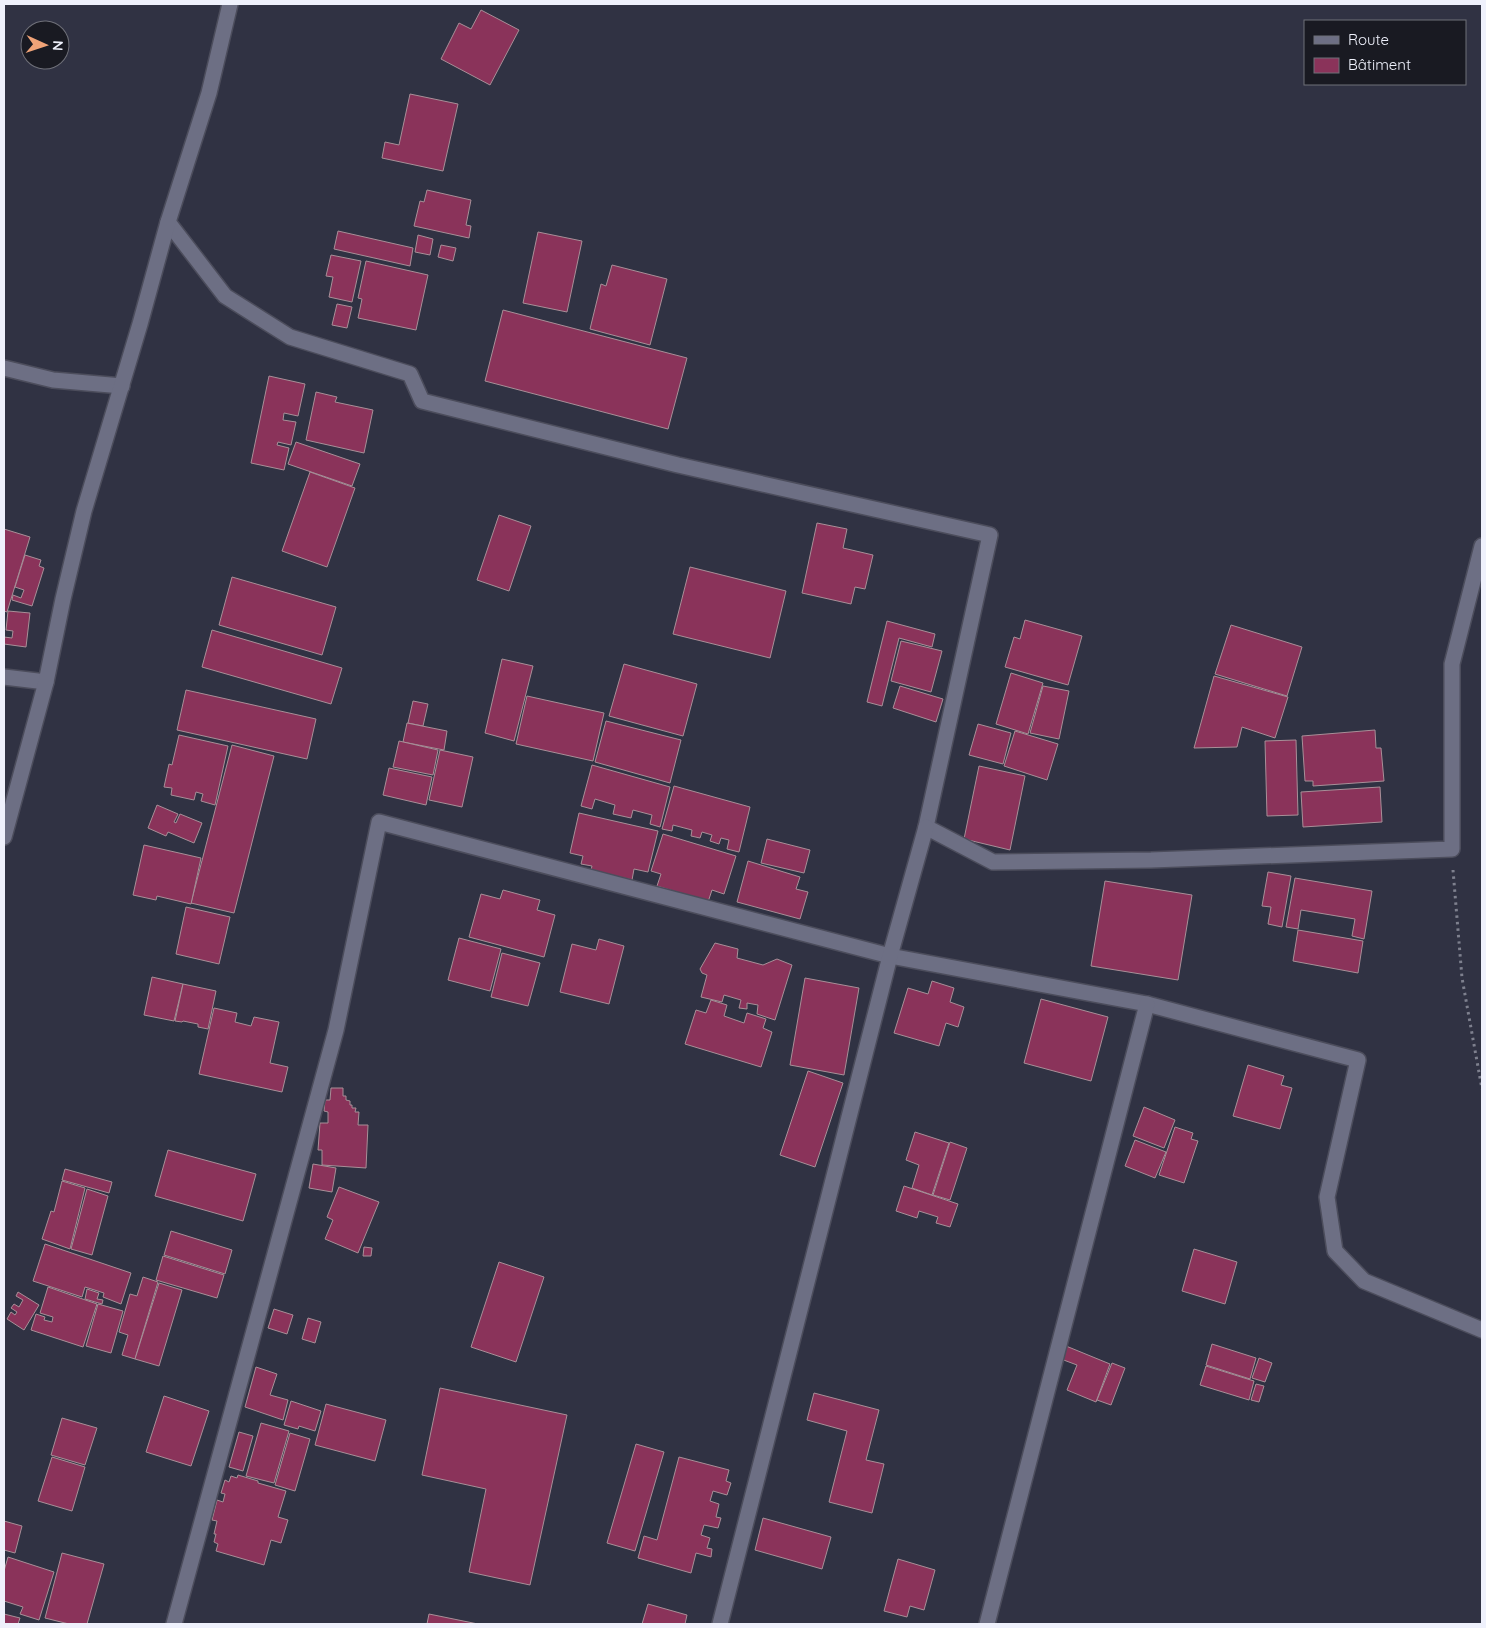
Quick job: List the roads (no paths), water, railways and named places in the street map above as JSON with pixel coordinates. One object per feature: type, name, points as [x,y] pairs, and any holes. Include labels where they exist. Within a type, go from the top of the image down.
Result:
[{"type":"street","points":[[4,837],[46,682],[84,511],[122,386],[168,222],[209,93],[230,4]]},
{"type":"street","points":[[168,222],[225,296],[290,337],[410,374],[422,401],[678,466],[990,535],[926,827],[890,956],[720,1624]]},
{"type":"street","points":[[4,368],[53,380],[122,386]]},
{"type":"street","points":[[926,827],[993,862],[1151,860],[1452,849],[1452,664],[1482,546]]},
{"type":"street","points":[[4,677],[46,682]]},
{"type":"street","points":[[174,1624],[336,1030],[379,822],[890,956],[1147,1004],[1358,1060],[1327,1197],[1335,1251],[1364,1281],[1482,1330]]},
{"type":"street","points":[[988,1624],[1147,1004]]}]
